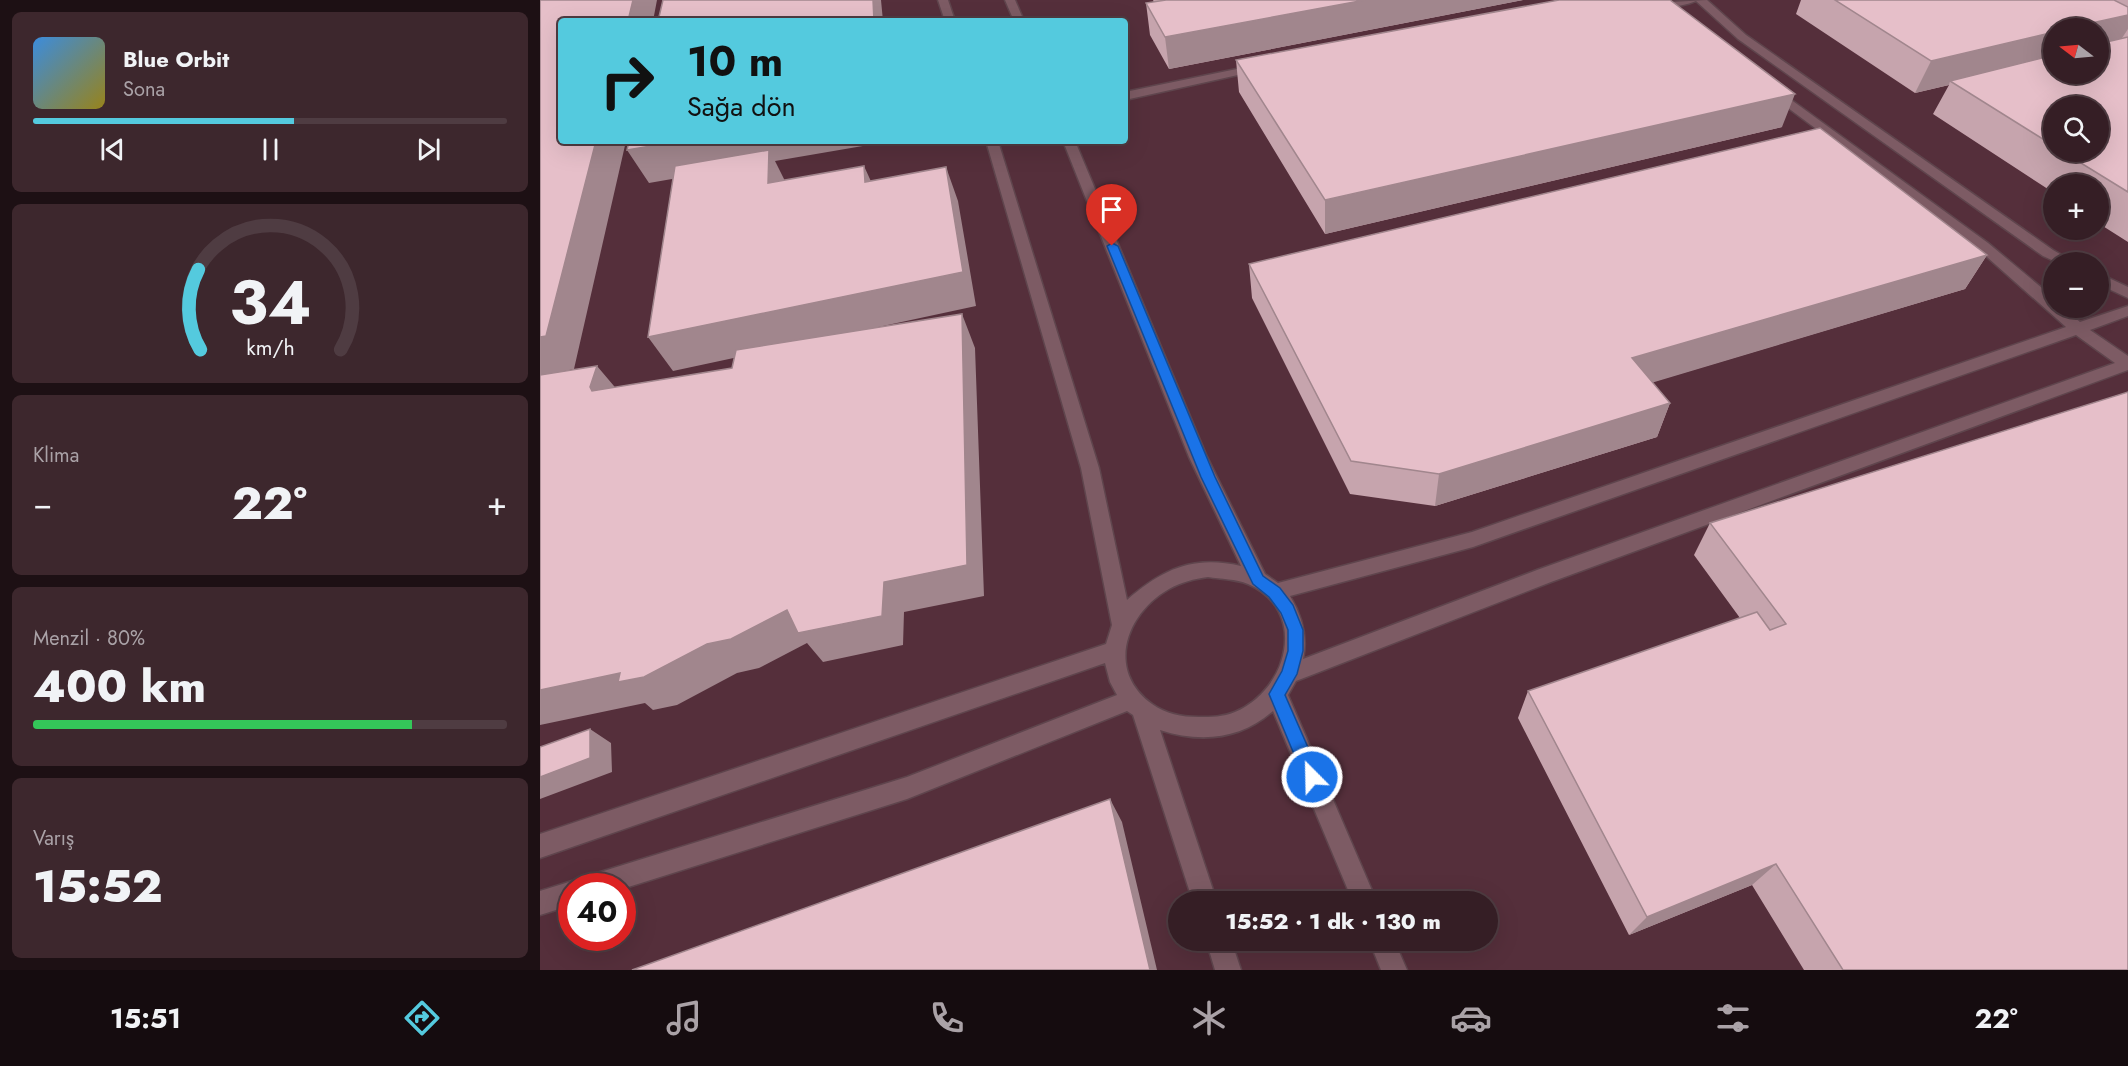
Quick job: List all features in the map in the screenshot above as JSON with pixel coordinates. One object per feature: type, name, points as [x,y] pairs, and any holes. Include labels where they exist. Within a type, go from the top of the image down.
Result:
[{"type":"street","points":[[943,0],[949,18]]},
{"type":"street","points":[[1010,0],[1018,18]]},
{"type":"street","points":[[1635,4],[1683,4],[1692,0]]},
{"type":"street","points":[[1701,0],[1742,37],[2047,252]]},
{"type":"street","points":[[1655,4],[1673,16]]},
{"type":"street","points":[[1128,95],[1277,64]]},
{"type":"street","points":[[1758,80],[1983,246],[2043,298]]},
{"type":"street","points":[[993,144],[1090,468],[1122,624]]},
{"type":"street","points":[[1070,144],[1198,457],[1266,586],[1288,610],[1295,630],[1296,651],[1289,674],[1277,694],[1255,713],[1227,726],[1197,730],[1168,726],[1136,707]]},
{"type":"street","points":[[2109,284],[2128,293]]},
{"type":"street","points":[[1201,891],[1136,707],[1117,677],[1114,651],[1122,624],[1137,602],[1157,586],[1182,574],[1208,569],[1234,571],[1266,586],[1473,539],[2128,311]]},
{"type":"street","points":[[2066,318],[2128,364]]},
{"type":"street","points":[[1289,674],[1544,576],[2128,364]]},
{"type":"street","points":[[540,846],[1114,651]]},
{"type":"street","points":[[1277,694],[1360,891]]},
{"type":"street","points":[[636,873],[907,788],[1136,707]]},
{"type":"street","points":[[540,903],[558,897]]},
{"type":"street","points":[[1222,951],[1228,970]]},
{"type":"street","points":[[1386,951],[1394,970]]},
{"type":"shaded area","points":[[540,0],[2128,0],[2128,970],[540,970]]},
{"type":"building","points":[[540,0],[633,0],[629,18],[558,18],[558,144],[595,144],[546,336],[540,337]]},
{"type":"building","points":[[663,0],[873,0],[874,18],[659,18]]},
{"type":"building","points":[[1166,0],[1365,0],[1165,37],[1146,3]]},
{"type":"building","points":[[1559,0],[1670,0],[1795,94],[1325,200],[1236,60]]},
{"type":"building","points":[[1835,0],[2114,0],[2128,7],[2128,15],[2109,19],[2043,18],[2043,35],[1931,61]]},
{"type":"building","points":[[2128,37],[2128,192],[2109,180],[2109,174],[2099,174],[2079,162],[2109,162],[2109,96],[2043,96],[2043,139],[1950,81],[2043,58],[2043,84],[2109,84],[2109,41]]},
{"type":"building","points":[[1820,128],[1987,255],[1632,358],[1670,403],[1439,474],[1351,461],[1249,264]]},
{"type":"building","points":[[628,144],[663,144],[627,150]]},
{"type":"building","points":[[769,150],[768,183],[864,166],[865,182],[946,167],[963,272],[648,337],[675,166]]},
{"type":"building","points":[[962,314],[967,565],[884,582],[882,616],[798,633],[787,610],[731,639],[707,644],[644,677],[618,682],[620,673],[540,690],[540,375],[597,366],[590,387],[592,391],[732,368],[736,350]]},
{"type":"building","points":[[2128,392],[2128,970],[1843,970],[1776,864],[1647,917],[1528,691],[1757,612],[1770,630],[1786,624],[1710,523]]},
{"type":"building","points":[[590,729],[590,758],[540,777],[540,747]]},
{"type":"building","points":[[1110,799],[1150,970],[632,970]]},
{"type":"route","points":[[1112,246],[1198,457],[1258,580],[1275,592],[1288,610],[1295,630],[1296,651],[1289,674],[1277,694],[1312,777]]}]
